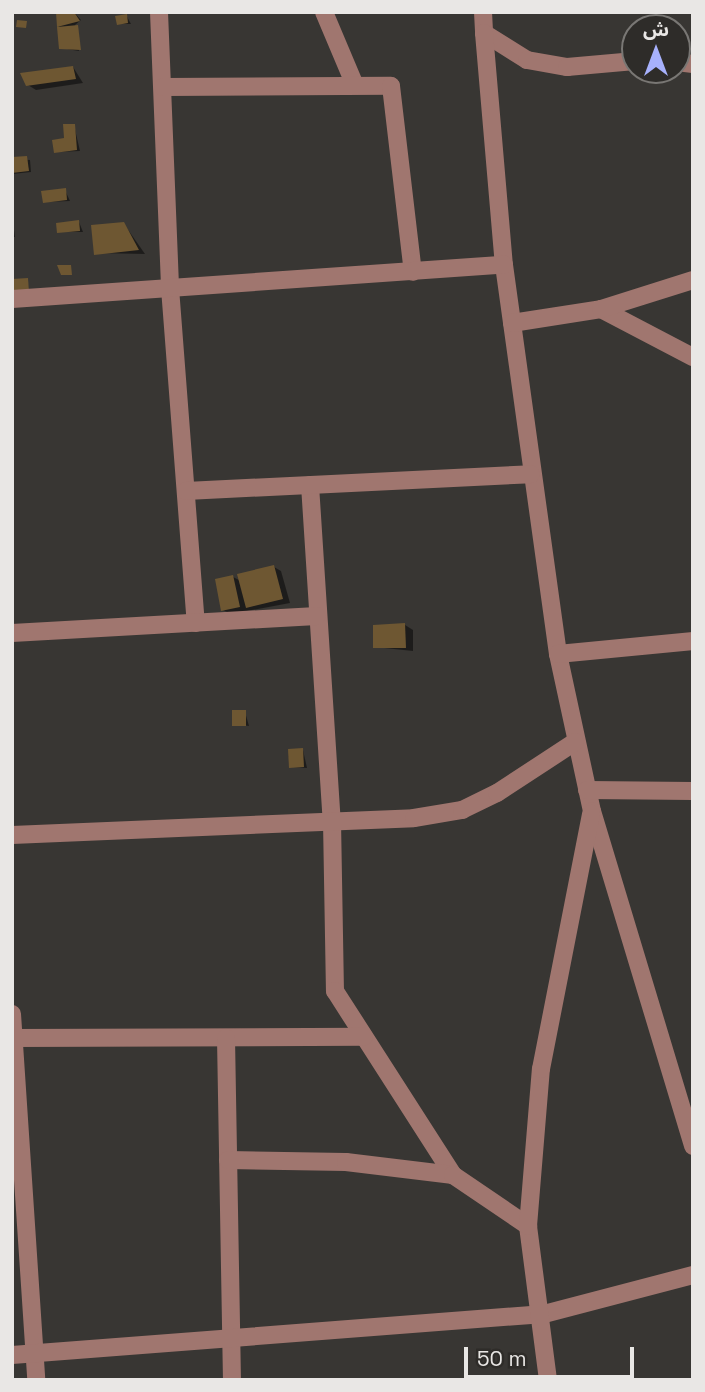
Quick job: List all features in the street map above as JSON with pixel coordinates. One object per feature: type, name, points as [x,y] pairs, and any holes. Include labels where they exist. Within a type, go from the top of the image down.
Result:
[{"type":"street","points":[[159,12],[170,288],[195,623]]},
{"type":"street","points":[[324,12],[354,83]]},
{"type":"street","points":[[483,12],[504,265],[558,654],[592,811],[693,1146]]},
{"type":"street","points":[[484,33],[546,66],[621,62]]},
{"type":"street","points":[[163,87],[354,83],[391,86],[396,94],[412,272]]},
{"type":"street","points":[[12,299],[504,265]]},
{"type":"street","points":[[512,323],[601,309],[693,280]]},
{"type":"street","points":[[601,309],[693,357]]},
{"type":"street","points":[[186,491],[531,474]]},
{"type":"street","points":[[310,485],[332,821],[335,991],[453,1175],[528,1226]]},
{"type":"street","points":[[12,633],[317,615]]},
{"type":"street","points":[[558,654],[693,641]]},
{"type":"street","points":[[12,835],[332,821],[462,810],[575,742]]},
{"type":"street","points":[[587,790],[693,790]]},
{"type":"street","points":[[548,1380],[544,1314],[528,1226],[541,1069],[592,811]]},
{"type":"street","points":[[12,1014],[36,1380]]},
{"type":"street","points":[[13,1038],[363,1037]]},
{"type":"street","points":[[226,1038],[229,1339],[232,1380]]},
{"type":"street","points":[[229,1160],[346,1162],[453,1175]]},
{"type":"street","points":[[12,1355],[544,1314],[693,1275]]},
{"type":"building","points":[[56,12],[74,12],[80,21],[57,27]]},
{"type":"building","points":[[127,14],[128,23],[117,25],[115,16]]},
{"type":"building","points":[[17,20],[27,21],[26,28],[16,27]]},
{"type":"building","points":[[78,25],[81,50],[59,49],[57,27]]},
{"type":"building","points":[[73,66],[76,79],[26,86],[20,73]]},
{"type":"building","points":[[63,124],[75,124],[77,150],[54,153],[52,140],[64,138]]},
{"type":"building","points":[[27,156],[29,171],[12,173],[12,157]]},
{"type":"building","points":[[66,188],[67,200],[43,203],[41,191]]},
{"type":"building","points":[[79,220],[80,231],[57,233],[56,223]]},
{"type":"building","points":[[124,222],[139,250],[94,255],[91,225]]},
{"type":"building","points":[[57,265],[71,265],[72,275],[61,275]]},
{"type":"building","points":[[28,278],[29,292],[12,293],[12,279]]},
{"type":"building","points":[[274,565],[283,599],[246,608],[237,574]]},
{"type":"building","points":[[233,575],[240,607],[221,611],[215,579]]},
{"type":"building","points":[[405,623],[406,648],[373,648],[373,625]]},
{"type":"building","points":[[232,710],[246,710],[246,726],[232,726]]},
{"type":"building","points":[[303,748],[304,767],[289,768],[288,749]]}]
